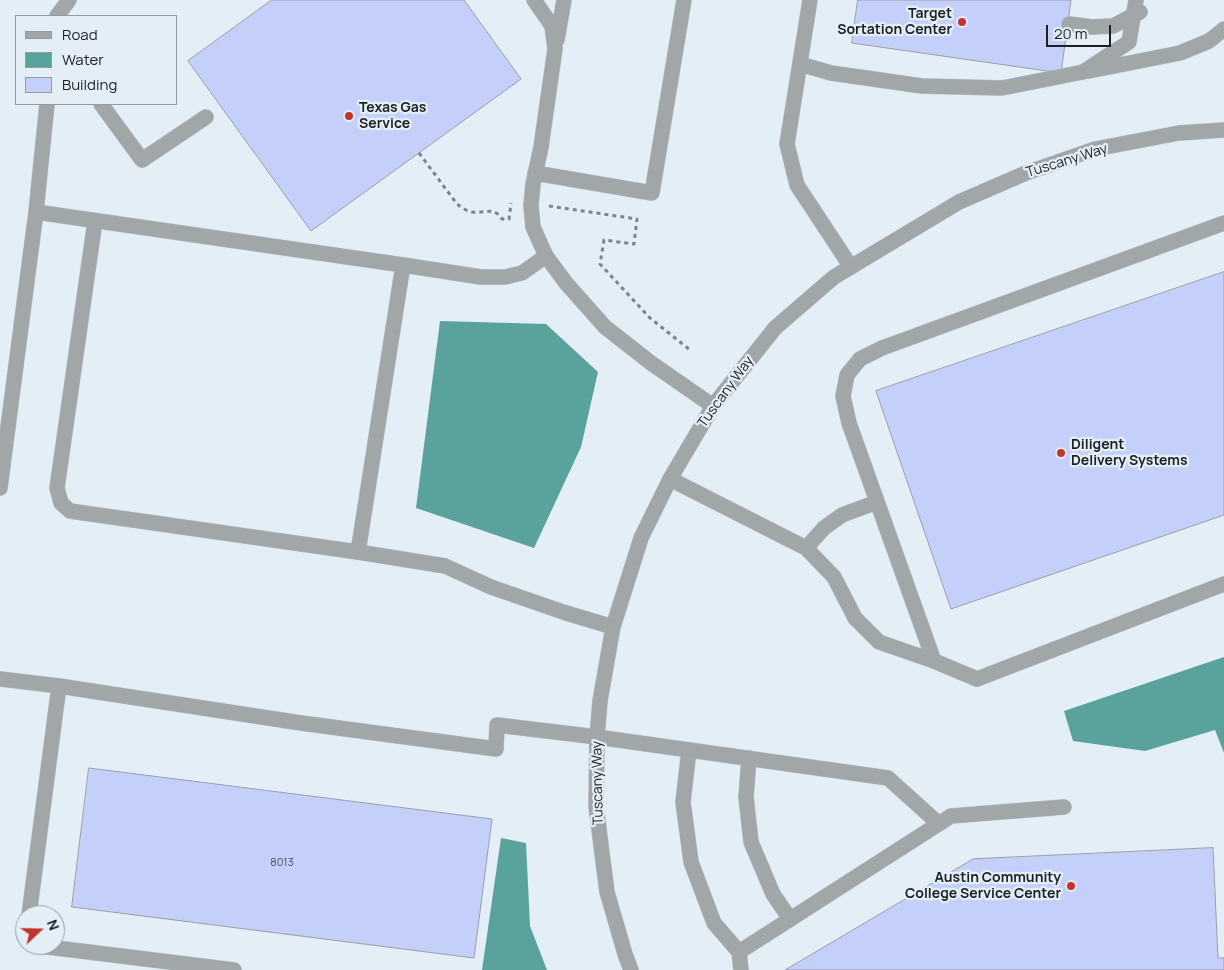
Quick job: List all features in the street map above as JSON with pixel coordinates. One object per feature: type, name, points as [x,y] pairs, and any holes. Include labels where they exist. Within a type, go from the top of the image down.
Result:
[{"type":"street","points":[[57,15],[58,0]]},
{"type":"street","points":[[58,15],[69,0]]},
{"type":"street","points":[[534,0],[552,26],[555,49]]},
{"type":"street","points":[[564,0],[534,179],[531,206],[533,227],[546,256],[566,283],[605,327],[651,363],[713,406]]},
{"type":"street","points":[[534,179],[652,193],[684,0]]},
{"type":"street","points":[[810,0],[787,144],[797,185],[851,267]]},
{"type":"street","points":[[1083,72],[1129,42],[1136,0]]},
{"type":"street","points":[[1069,24],[1092,27],[1113,26],[1141,11],[1146,0]]},
{"type":"street","points":[[800,64],[831,73],[922,86],[1002,88],[1180,54],[1209,41],[1224,29]]},
{"type":"street","points":[[0,488],[36,212],[47,105]]},
{"type":"street","points":[[102,105],[142,160],[206,117]]},
{"type":"street","name":"Tuscany Way","points":[[631,970],[607,892],[596,806],[597,736],[600,701],[613,628],[641,538],[670,479],[713,406],[775,328],[834,277],[958,202],[1026,173],[1095,150],[1179,133],[1224,130]]},
{"type":"street","points":[[36,212],[481,277],[505,277],[522,273],[546,256]]},
{"type":"street","points":[[95,221],[56,488],[61,503],[70,512],[445,566],[491,587],[613,628]]},
{"type":"street","points":[[934,661],[849,423],[843,396],[847,375],[860,358],[882,348],[1224,223]]},
{"type":"street","points":[[358,552],[403,265]]},
{"type":"street","points":[[670,479],[806,548],[834,577],[855,618],[879,642],[934,661],[977,679],[1224,584]]},
{"type":"street","points":[[806,548],[824,528],[842,515],[877,502]]},
{"type":"street","points":[[0,678],[292,722],[496,749],[497,725],[597,736],[888,778],[939,824]]},
{"type":"street","points":[[30,905],[59,686]]},
{"type":"street","points":[[689,750],[683,802],[691,862],[714,923],[739,952],[741,970]]},
{"type":"street","points":[[749,758],[746,797],[751,842],[773,894],[790,919]]},
{"type":"street","points":[[739,952],[951,816],[1064,807]]},
{"type":"street","points":[[65,949],[234,970]]},
{"type":"path","points":[[419,153],[457,204],[463,208],[471,212],[494,211],[502,219],[509,219],[512,200]]},
{"type":"path","points":[[547,206],[637,219],[634,244],[604,240],[600,264],[650,318],[690,350]]},
{"type":"water","points":[[440,321],[546,324],[598,372],[581,447],[534,548],[416,508]]},
{"type":"water","points":[[1224,657],[1224,753],[1215,730],[1145,751],[1073,741],[1064,711]]},
{"type":"water","points":[[501,838],[526,843],[530,926],[547,970],[482,970]]},
{"type":"building","name":"Texas Gas Service","points":[[272,0],[464,0],[521,79],[311,231],[188,61]]},
{"type":"building","name":"Target Sortation Center","points":[[858,0],[1071,0],[1061,73],[852,43]]},
{"type":"building","name":"Diligent Delivery Systems","points":[[1224,272],[1224,515],[951,609],[876,391]]},
{"type":"building","points":[[89,768],[492,819],[474,958],[72,907]]},
{"type":"building","name":"Austin Community College Service Center","points":[[1213,848],[1218,958],[1224,958],[1224,970],[785,970],[973,859]]},
{"type":"place","name":"Target Sortation Center","points":[[962,22]]},
{"type":"place","name":"Texas Gas Service","points":[[349,116]]},
{"type":"place","name":"Diligent Delivery Systems","points":[[1061,453]]},
{"type":"place","name":"Austin Community College Service Center","points":[[1071,886]]}]
